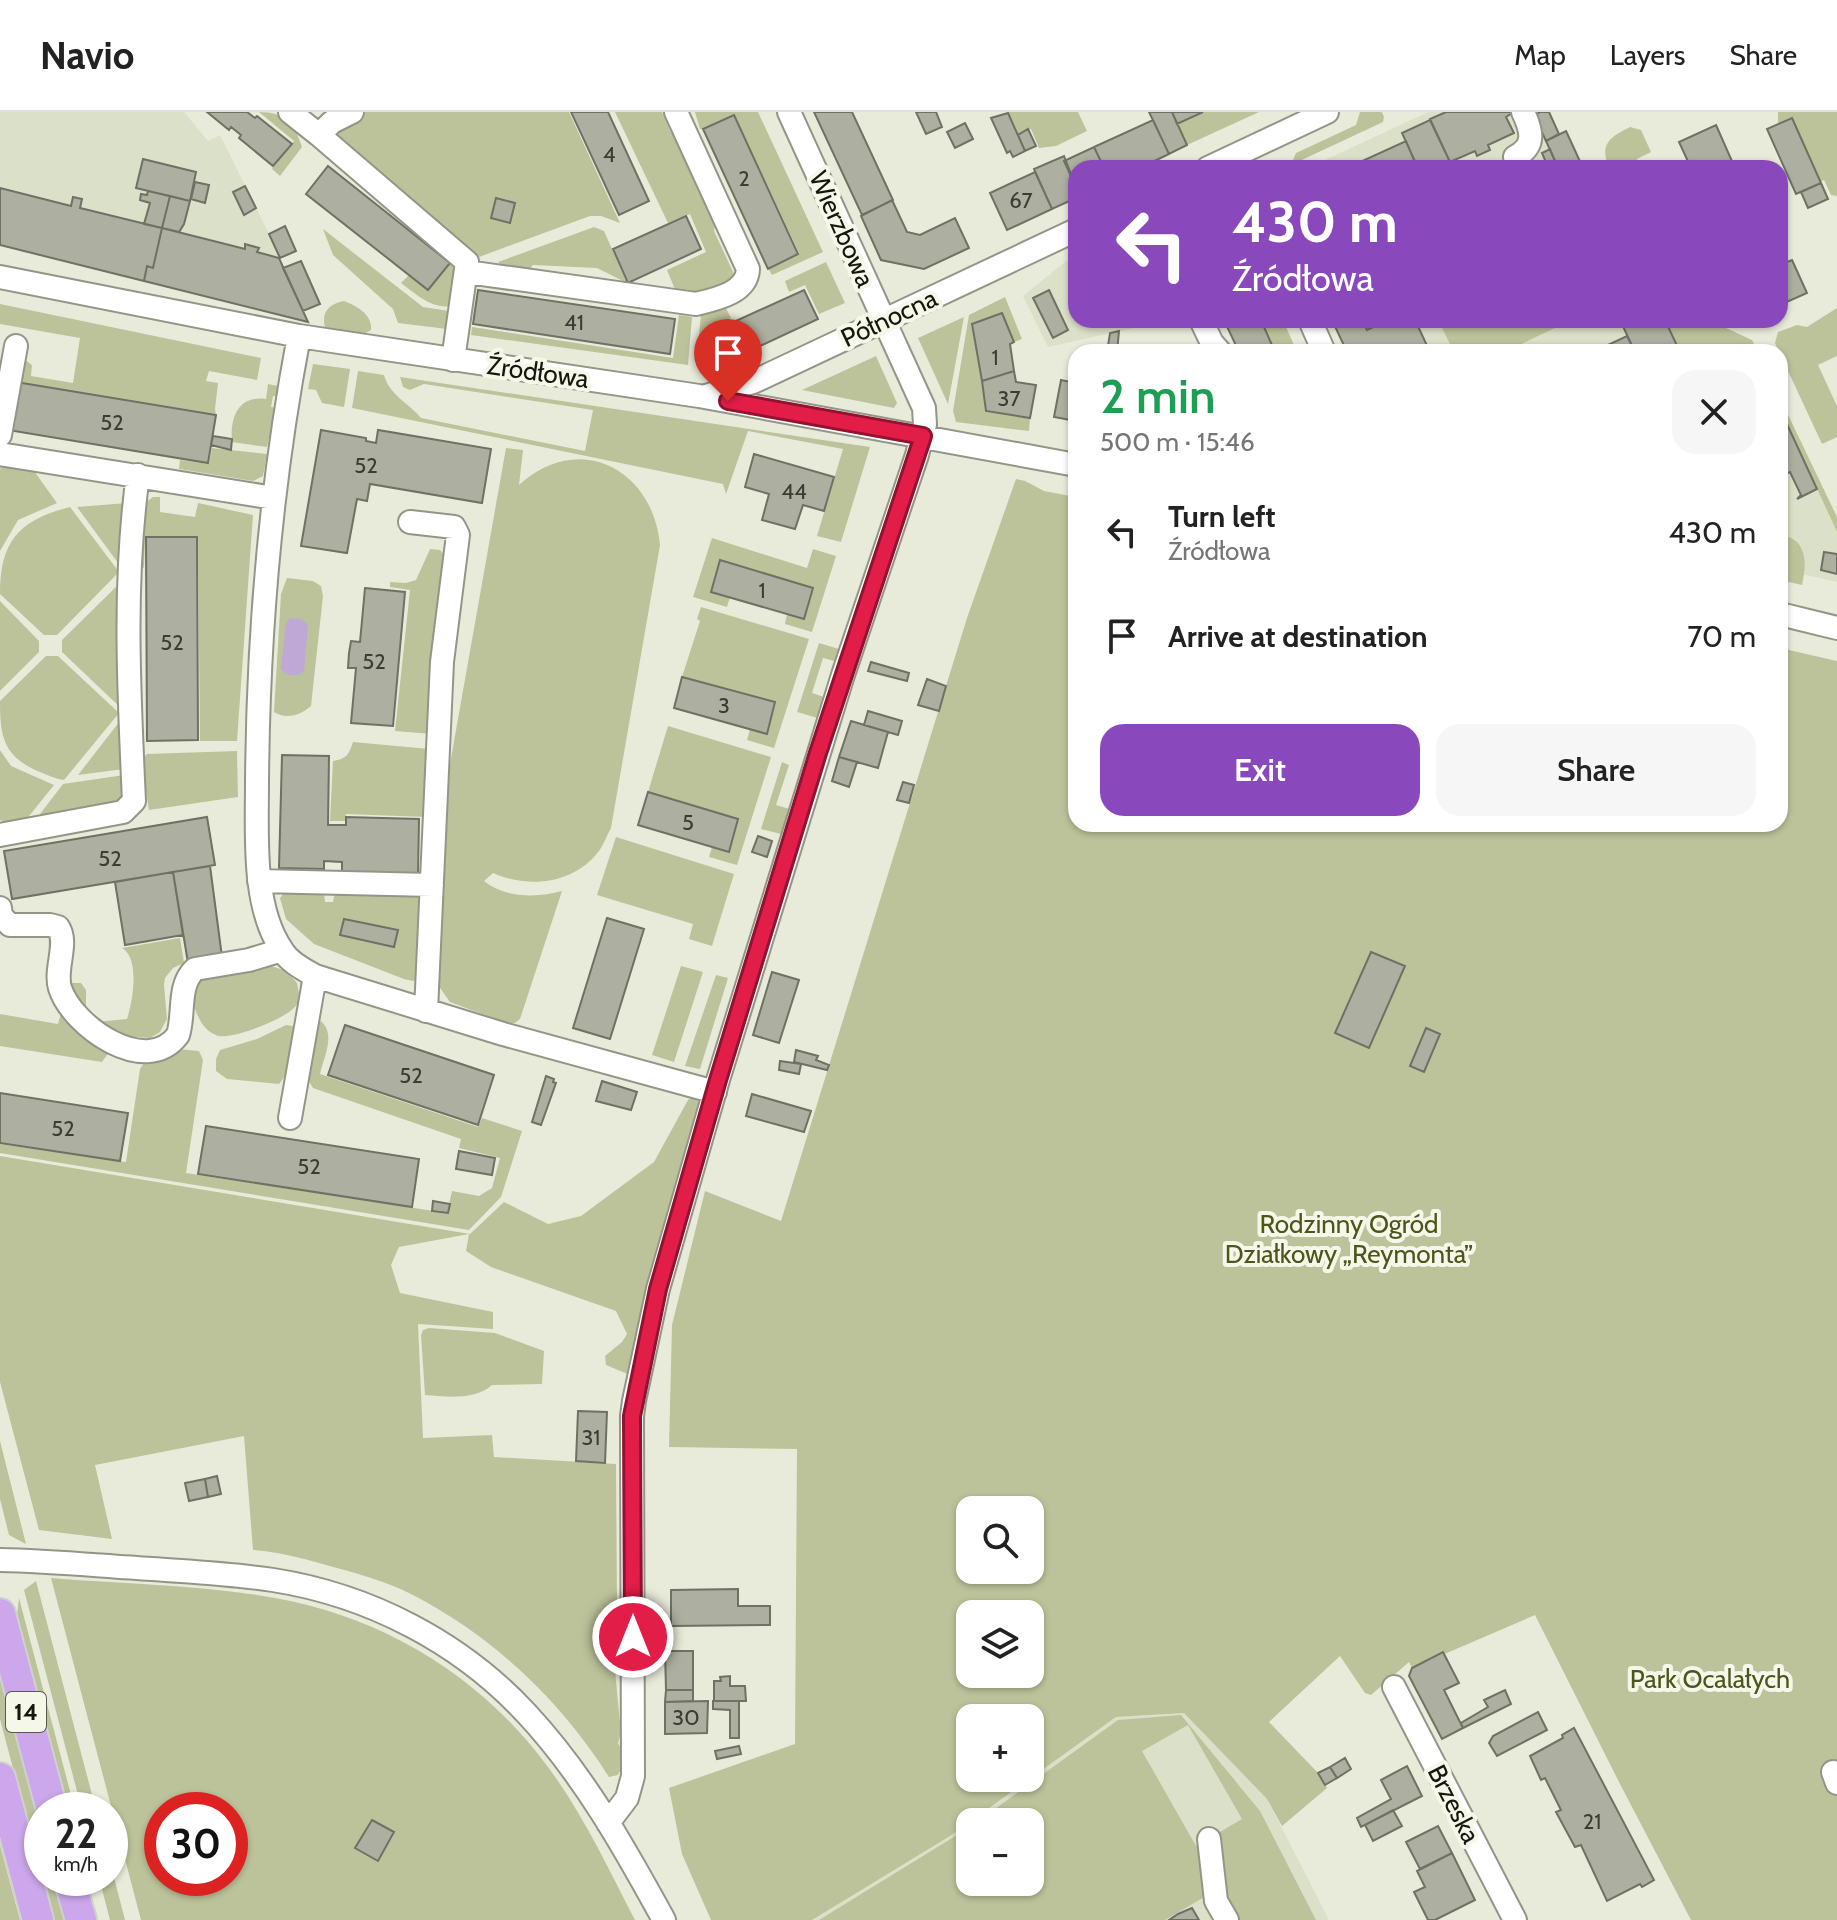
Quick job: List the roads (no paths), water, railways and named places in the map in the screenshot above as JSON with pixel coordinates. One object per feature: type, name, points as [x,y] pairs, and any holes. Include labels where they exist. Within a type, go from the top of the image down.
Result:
[{"type":"main road","name":"14","points":[[0,1614],[47,1792]]},
{"type":"main road","points":[[0,1778],[38,1920]]},
{"type":"main road","points":[[74,1896],[81,1920]]},
{"type":"street","points":[[290,112],[465,257],[467,272],[453,360]]},
{"type":"street","points":[[319,135],[332,122],[352,112]]},
{"type":"street","points":[[467,272],[696,304],[723,297],[741,286],[748,279],[748,269],[676,112]]},
{"type":"street","name":"Wierzbowa","points":[[789,112],[924,408],[923,436]]},
{"type":"street","points":[[1241,160],[1327,112]]},
{"type":"street","points":[[1515,157],[1524,153],[1531,141],[1530,127],[1523,112]]},
{"type":"street","name":"Północna","points":[[699,396],[717,394],[753,382],[1068,234]]},
{"type":"street","name":"Źródłowa","points":[[0,277],[299,336],[699,396],[1068,463]]},
{"type":"street","points":[[299,336],[274,498],[260,655],[259,881],[268,918],[282,950],[315,976],[426,1011],[715,1092]]},
{"type":"street","points":[[0,435],[16,346]]},
{"type":"street","points":[[608,1823],[627,1798],[633,1776],[633,1408],[658,1289],[835,700],[923,436]]},
{"type":"street","points":[[0,454],[274,498]]},
{"type":"street","points":[[0,835],[123,812],[134,801],[130,713],[130,573],[138,475]]},
{"type":"street","points":[[410,522],[458,530],[442,662],[426,1011]]},
{"type":"street","points":[[1788,616],[1837,628]]},
{"type":"street","points":[[259,881],[432,885]]},
{"type":"street","points":[[0,908],[1,916],[10,925],[58,927],[62,937],[57,973],[60,990],[69,1005],[82,1021],[105,1038],[141,1052],[161,1048],[175,1040],[184,992],[195,969],[249,960],[282,950]]},
{"type":"street","points":[[290,1118],[315,976]]},
{"type":"street","points":[[0,1560],[272,1580],[334,1594],[393,1616],[465,1659],[507,1694],[560,1753],[608,1823],[664,1920]]},
{"type":"street","name":"Brzeska","points":[[1394,1687],[1515,1920]]},
{"type":"street","points":[[1209,1839],[1216,1901],[1227,1920]]},
{"type":"park label","name":"Rodzinny Ogród Działkowy „Reymonta”","points":[[1349,1239]]},
{"type":"park label","name":"Park Ocalałych","points":[[1710,1679]]}]
